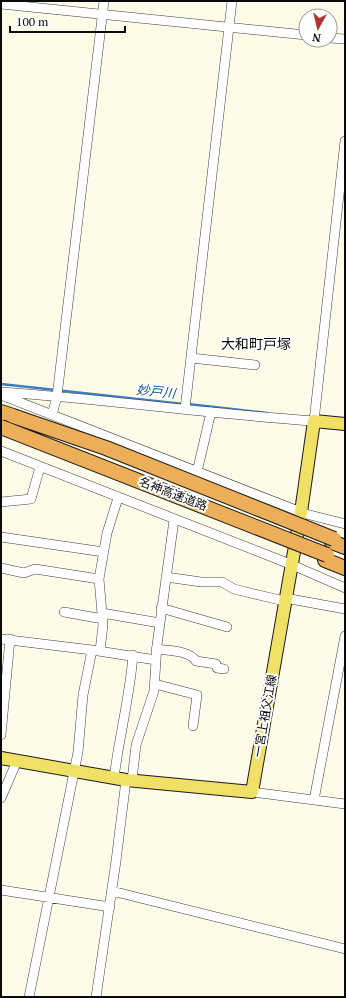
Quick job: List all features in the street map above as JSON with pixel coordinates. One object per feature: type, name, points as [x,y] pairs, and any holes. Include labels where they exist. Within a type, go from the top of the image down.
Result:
[{"type":"highway","points":[[7,414],[106,448],[341,543]]},
{"type":"highway","points":[[5,428],[345,568]]},
{"type":"highway","name":"名神高速道路","points":[[5,428],[345,562]]},
{"type":"main road","points":[[314,421],[345,424]]},
{"type":"main road","name":"一宮上祖父江線","points":[[252,792],[290,564],[301,512],[314,421]]},
{"type":"main road","points":[[1,758],[114,778],[252,792]]},
{"type":"street","points":[[52,415],[57,393],[104,1]]},
{"type":"street","points":[[185,405],[232,1]]},
{"type":"street","points":[[1,4],[298,34]]},
{"type":"street","points":[[1,393],[57,393],[185,405],[211,412],[314,421],[341,220],[345,141]]},
{"type":"street","points":[[191,358],[255,365]]},
{"type":"street","points":[[1,393],[52,415],[301,512],[345,524]]},
{"type":"street","points":[[197,472],[211,412]]},
{"type":"street","points":[[1,451],[174,520],[290,564],[345,588]]},
{"type":"street","points":[[1,502],[31,499],[40,466]]},
{"type":"street","points":[[30,997],[78,752],[82,695],[96,650],[102,616],[99,580],[107,533],[118,498]]},
{"type":"street","points":[[96,997],[129,780],[136,745],[151,705],[155,684],[156,649],[174,520]]},
{"type":"street","points":[[1,537],[104,552]]},
{"type":"street","points":[[1,568],[24,573],[35,569],[99,580]]},
{"type":"street","points":[[166,577],[208,582],[222,582],[234,589],[284,600],[345,609]]},
{"type":"street","points":[[162,608],[227,627]]},
{"type":"street","points":[[64,612],[160,623]]},
{"type":"street","points":[[314,800],[345,636]]},
{"type":"street","points":[[1,735],[6,639],[133,655],[156,660]]},
{"type":"street","points":[[156,649],[193,656],[196,660],[216,664],[217,668],[224,669]]},
{"type":"street","points":[[114,778],[123,717],[131,678],[133,655]]},
{"type":"street","points":[[155,684],[197,695],[194,726]]},
{"type":"street","points":[[1,798],[18,761]]},
{"type":"street","points":[[252,792],[345,804]]},
{"type":"street","points":[[1,890],[110,907]]},
{"type":"street","points":[[112,891],[345,949]]},
{"type":"waterway","name":"妙戸川","points":[[1,384],[183,404]]},
{"type":"waterway","name":"妙戸川","points":[[188,404],[267,413]]},
{"type":"district","name":"大和町戸塚","points":[[256,344]]}]
